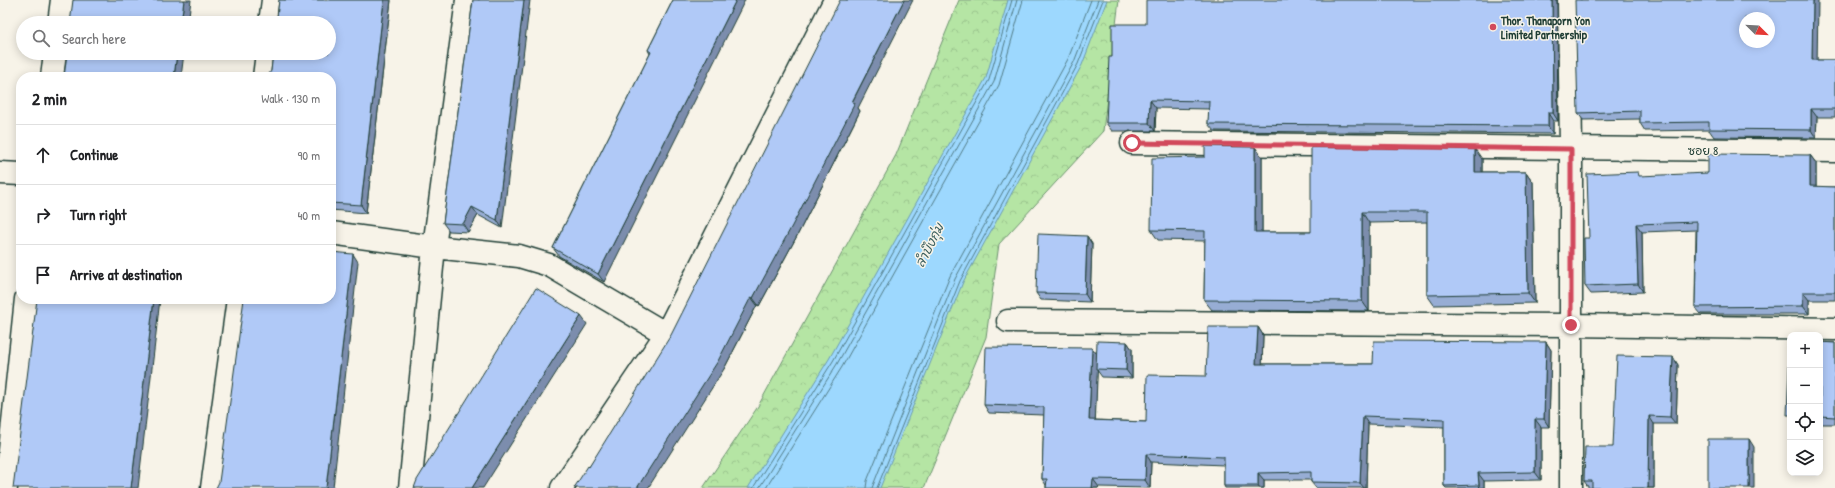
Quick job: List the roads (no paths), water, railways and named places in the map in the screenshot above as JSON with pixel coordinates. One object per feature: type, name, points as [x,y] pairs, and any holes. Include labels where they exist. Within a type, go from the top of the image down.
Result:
[{"type":"street","points":[[60,16],[62,0]]},
{"type":"street","points":[[271,16],[273,0]]},
{"type":"street","points":[[410,488],[434,248],[467,0]]},
{"type":"street","points":[[562,488],[666,334],[835,0]]},
{"type":"street","points":[[1569,0],[1571,149],[1571,488]]},
{"type":"street","points":[[53,72],[54,60]]},
{"type":"street","points":[[265,72],[266,60]]},
{"type":"street","name":"ซอย 8","points":[[1132,143],[1835,151]]},
{"type":"street","points":[[0,173],[16,174]]},
{"type":"street","points":[[336,234],[434,248],[519,256],[549,265],[666,334]]},
{"type":"street","points":[[6,488],[25,304]]},
{"type":"street","points":[[212,488],[237,304]]},
{"type":"street","points":[[1008,321],[1571,325],[1835,329]]},
{"type":"water","name":"ลำบึงกุ่ม","points":[[1008,0],[1107,0],[1082,65],[963,282],[880,488],[748,488],[829,359],[986,78]]},
{"type":"place","name":"Thor. Thanaporn Yon Limited Partnership","points":[[1493,27]]}]
